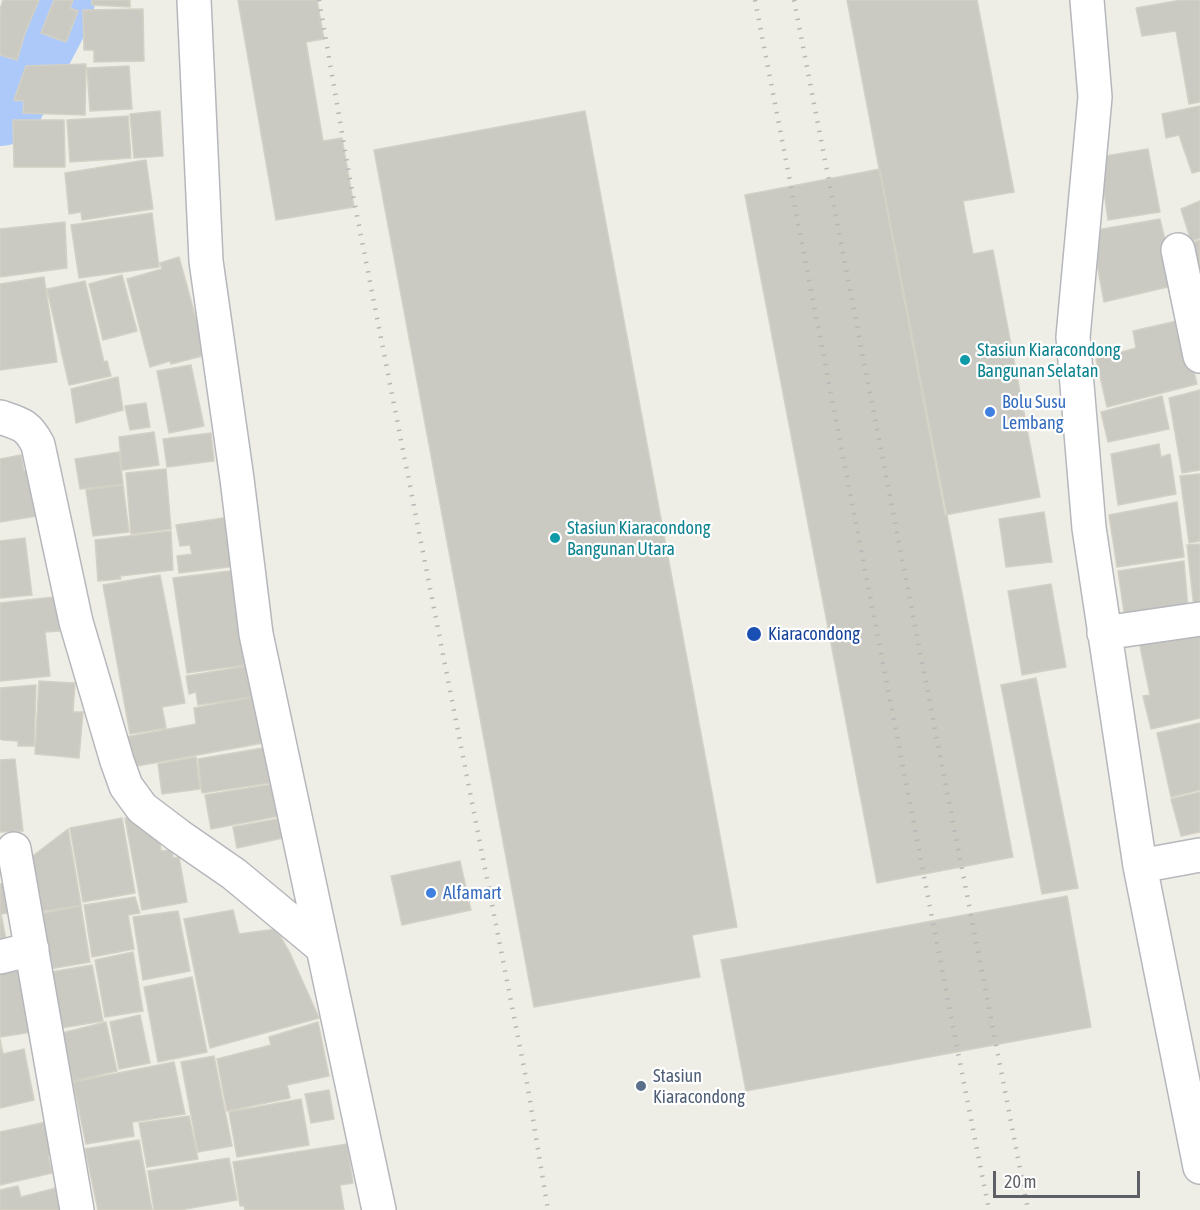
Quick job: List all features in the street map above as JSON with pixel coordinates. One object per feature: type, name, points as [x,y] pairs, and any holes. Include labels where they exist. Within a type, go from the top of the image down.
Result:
[{"type":"street","points":[[194,0],[206,261],[255,634],[379,1210]]},
{"type":"street","points":[[1087,0],[1095,98],[1073,337],[1089,528],[1140,866],[1200,1167]]},
{"type":"street","points":[[1178,250],[1200,356]]},
{"type":"street","points":[[0,417],[24,426],[33,434],[38,445],[76,622],[126,786],[142,808],[234,874],[322,947]]},
{"type":"street","points":[[1104,633],[1200,619]]},
{"type":"street","points":[[14,849],[77,1210]]},
{"type":"street","points":[[1140,866],[1200,855]]},
{"type":"street","points":[[0,957],[32,949]]},
{"type":"building","points":[[3,0],[39,0],[17,60],[0,55],[0,10]]},
{"type":"building","points":[[54,0],[73,0],[70,8],[78,11],[66,42],[41,33]]},
{"type":"building","points":[[92,0],[130,0],[130,7],[92,5]]},
{"type":"building","points":[[238,0],[317,0],[324,39],[306,42],[323,141],[342,138],[354,207],[276,220]]},
{"type":"building","name":"Stasiun Kiaracondong Bangunan Selatan","points":[[847,0],[977,0],[1014,192],[963,201],[973,254],[993,250],[1040,497],[945,515]]},
{"type":"building","points":[[1181,0],[1200,0],[1200,102],[1189,104],[1176,31],[1142,36],[1136,8]]},
{"type":"building","points":[[143,9],[144,61],[94,62],[94,50],[84,50],[83,10]]},
{"type":"building","points":[[86,64],[85,115],[23,113],[24,101],[14,100],[26,66]]},
{"type":"building","points":[[129,66],[132,109],[90,111],[87,68]]},
{"type":"building","points":[[1200,106],[1200,171],[1192,173],[1179,135],[1166,138],[1162,114]]},
{"type":"building","points":[[160,111],[163,156],[134,158],[130,114]]},
{"type":"building","name":"Stasiun Kiaracondong Bangunan Utara","points":[[585,111],[737,927],[692,935],[700,977],[534,1007],[374,150]]},
{"type":"building","points":[[128,116],[131,158],[70,162],[67,120]]},
{"type":"building","points":[[13,120],[64,120],[65,167],[14,167]]},
{"type":"building","points":[[1148,149],[1160,212],[1108,220],[1099,157]]},
{"type":"building","points":[[146,160],[153,209],[82,220],[81,212],[69,214],[65,173]]},
{"type":"building","points":[[880,169],[1013,857],[877,883],[745,195]]},
{"type":"building","points":[[1200,201],[1200,238],[1191,241],[1181,209]]},
{"type":"building","points":[[152,213],[159,267],[79,278],[71,225]]},
{"type":"building","points":[[1160,219],[1176,285],[1104,302],[1091,231]]},
{"type":"building","points":[[65,222],[67,268],[0,277],[0,229]]},
{"type":"building","points":[[1200,240],[1200,301],[1188,244]]},
{"type":"building","points":[[179,257],[206,355],[150,367],[127,279],[162,269],[160,263]]},
{"type":"building","points":[[122,275],[137,331],[103,340],[89,284]]},
{"type":"building","points":[[44,277],[57,362],[0,370],[0,284]]},
{"type":"building","points":[[85,281],[104,362],[107,361],[111,376],[69,385],[47,289]]},
{"type":"building","points":[[1181,320],[1197,384],[1107,407],[1096,359],[1136,348],[1133,331]]},
{"type":"building","points":[[191,365],[204,426],[169,433],[157,371]]},
{"type":"building","points":[[118,377],[123,410],[76,423],[71,389]]},
{"type":"building","points":[[1200,390],[1200,470],[1182,473],[1169,398]]},
{"type":"building","points":[[1162,396],[1169,429],[1108,442],[1101,412]]},
{"type":"building","points":[[146,403],[150,427],[130,430],[125,406]]},
{"type":"building","points":[[154,432],[159,465],[122,470],[119,437]]},
{"type":"building","points":[[211,433],[214,461],[167,467],[163,439]]},
{"type":"building","points":[[1159,444],[1161,457],[1170,454],[1176,494],[1118,505],[1111,454]]},
{"type":"building","points":[[119,452],[123,484],[80,489],[75,459]]},
{"type":"building","points":[[21,455],[24,471],[30,470],[43,515],[0,522],[0,459]]},
{"type":"building","points":[[166,469],[171,529],[131,534],[126,473]]},
{"type":"building","points":[[1200,474],[1200,541],[1189,543],[1180,476]]},
{"type":"building","points":[[123,485],[129,532],[93,536],[86,490]]},
{"type":"building","points":[[1177,502],[1184,557],[1117,567],[1109,515]]},
{"type":"building","points":[[1044,512],[1052,562],[1006,567],[999,519]]},
{"type":"building","points":[[230,517],[237,566],[179,573],[177,556],[192,554],[190,545],[180,546],[176,525]]},
{"type":"building","points":[[171,531],[173,570],[98,581],[95,540]]},
{"type":"building","points":[[25,538],[32,595],[0,598],[0,541]]},
{"type":"building","points":[[1200,544],[1200,607],[1194,608],[1187,545]]},
{"type":"building","points":[[1184,561],[1188,609],[1125,619],[1118,571]]},
{"type":"building","points":[[238,570],[252,664],[187,673],[173,578]]},
{"type":"building","points":[[160,575],[185,703],[162,707],[166,728],[130,734],[103,585]]},
{"type":"building","points":[[1051,584],[1066,667],[1022,675],[1008,591]]},
{"type":"building","points":[[54,597],[60,631],[45,632],[50,676],[0,681],[0,603]]},
{"type":"building","points":[[1200,625],[1200,718],[1151,729],[1143,696],[1150,695],[1139,641]]},
{"type":"building","points":[[254,665],[258,696],[198,705],[196,692],[189,694],[186,676]]},
{"type":"building","points":[[1036,678],[1078,888],[1042,894],[1001,685]]},
{"type":"building","points":[[39,681],[75,683],[73,712],[83,712],[79,758],[35,754]]},
{"type":"building","points":[[36,685],[34,746],[18,746],[18,741],[0,739],[0,688]]},
{"type":"building","points":[[260,696],[268,742],[132,767],[126,737],[196,724],[194,708]]},
{"type":"building","points":[[1200,723],[1200,790],[1171,797],[1157,733]]},
{"type":"building","points":[[269,747],[276,782],[202,793],[198,759]]},
{"type":"building","points":[[196,757],[200,789],[162,794],[158,764]]},
{"type":"building","points":[[15,759],[23,831],[0,832],[0,760]]},
{"type":"building","points":[[280,783],[285,815],[211,829],[205,795]]},
{"type":"building","points":[[1200,792],[1200,832],[1181,836],[1171,799]]},
{"type":"building","points":[[288,817],[292,836],[237,848],[233,827]]},
{"type":"building","points":[[122,818],[135,893],[83,902],[70,828]]},
{"type":"building","points":[[125,818],[136,819],[160,841],[161,851],[172,850],[173,858],[179,857],[187,902],[142,910]]},
{"type":"building","points":[[68,829],[81,905],[39,912],[30,858]]},
{"type":"building","name":"Alfamart","points":[[460,861],[471,910],[402,925],[391,876]]},
{"type":"building","points":[[13,881],[19,911],[1,914],[7,945],[0,947],[0,884]]},
{"type":"building","points":[[1067,896],[1091,1027],[746,1091],[721,960]]},
{"type":"building","points":[[135,897],[140,913],[128,915],[134,949],[92,957],[84,905]]},
{"type":"building","points":[[81,906],[90,962],[49,969],[39,914]]},
{"type":"building","points":[[233,910],[239,934],[276,929],[290,953],[319,1018],[210,1048],[184,919]]},
{"type":"building","points":[[178,911],[190,971],[143,980],[133,917]]},
{"type":"building","points":[[133,952],[143,1011],[105,1017],[95,960]]},
{"type":"building","points":[[25,960],[38,1031],[0,1037],[0,967]]},
{"type":"building","points":[[92,965],[103,1021],[61,1028],[51,972]]},
{"type":"building","points":[[192,977],[207,1052],[158,1062],[144,987]]},
{"type":"building","points":[[140,1015],[150,1063],[119,1069],[110,1022]]},
{"type":"building","points":[[106,1022],[117,1071],[73,1081],[62,1033]]},
{"type":"building","points":[[318,1022],[329,1076],[287,1085],[290,1098],[227,1111],[217,1059],[271,1045],[269,1037]]},
{"type":"building","points":[[0,1039],[3,1054],[24,1049],[34,1100],[0,1108]]},
{"type":"building","points":[[214,1056],[232,1146],[198,1152],[181,1062]]},
{"type":"building","points":[[174,1062],[185,1114],[132,1122],[134,1136],[86,1144],[73,1082]]},
{"type":"building","points":[[329,1090],[334,1119],[311,1123],[305,1094]]},
{"type":"building","points":[[301,1099],[309,1145],[237,1157],[229,1112]]},
{"type":"building","points":[[189,1116],[198,1159],[147,1167],[139,1123]]},
{"type":"building","points":[[55,1120],[61,1153],[48,1155],[52,1173],[0,1185],[0,1132]]},
{"type":"building","points":[[139,1140],[152,1210],[98,1210],[85,1149]]},
{"type":"building","points":[[347,1144],[353,1183],[340,1185],[344,1210],[245,1210],[244,1206],[240,1206],[233,1162]]},
{"type":"building","points":[[229,1158],[237,1200],[180,1210],[154,1210],[148,1171]]},
{"type":"building","points":[[18,1186],[21,1197],[60,1187],[65,1210],[0,1210],[0,1190]]},
{"type":"waterway","points":[[0,102],[51,0]]},
{"type":"railway","points":[[319,0],[351,185],[527,1083],[548,1210]]},
{"type":"railway","points":[[755,0],[989,1210]]},
{"type":"railway","points":[[794,0],[1028,1210]]},
{"type":"place","name":"Stasiun Kiaracondong Bangunan Selatan","points":[[965,360]]},
{"type":"place","name":"Bolu Susu Lembang","points":[[990,412]]},
{"type":"place","name":"Stasiun Kiaracondong Bangunan Utara","points":[[555,538]]},
{"type":"place","name":"Kiaracondong","points":[[754,634]]},
{"type":"place","name":"Alfamart","points":[[431,893]]},
{"type":"place","name":"Stasiun Kiaracondong","points":[[641,1086]]}]
